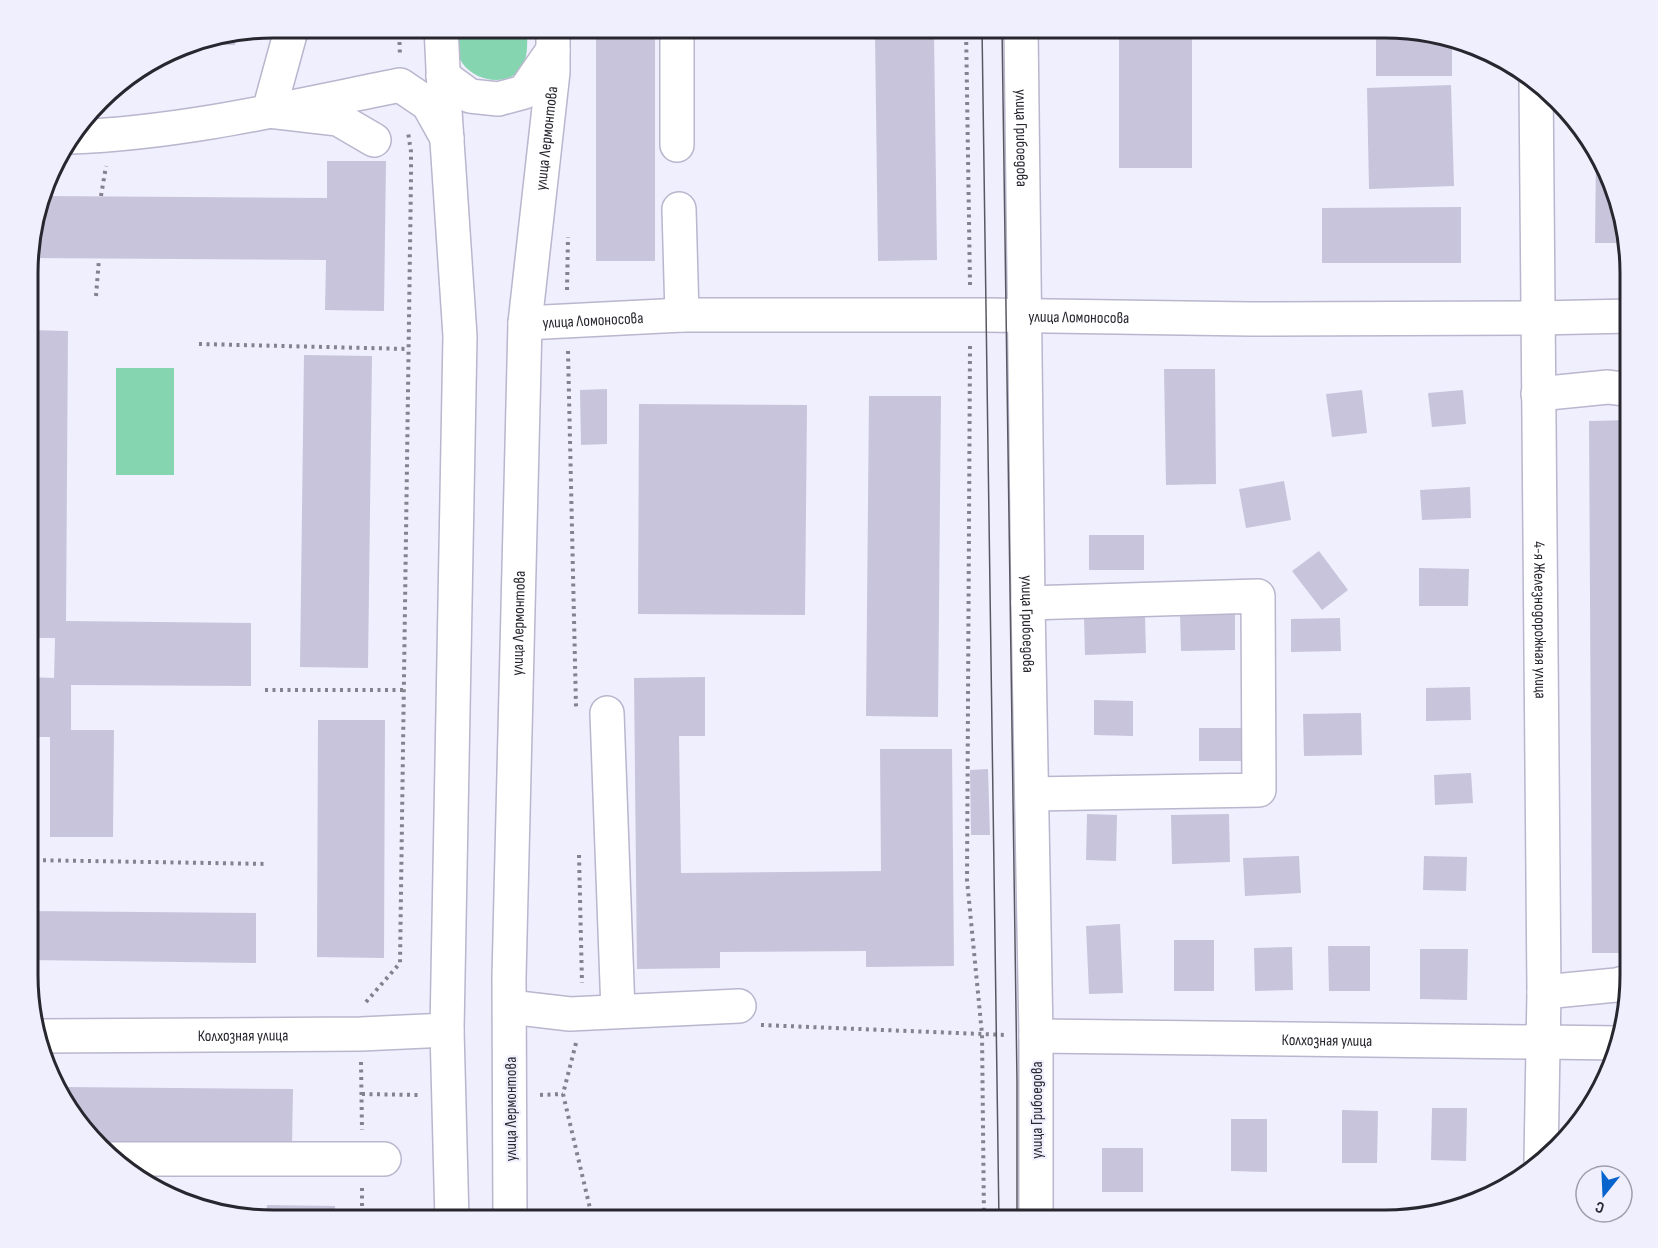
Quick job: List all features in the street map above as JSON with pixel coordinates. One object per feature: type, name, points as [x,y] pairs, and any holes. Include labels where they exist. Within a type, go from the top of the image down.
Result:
[{"type":"street","points":[[269,111],[289,38]]},
{"type":"street","points":[[441,38],[460,336],[447,1030],[452,1210]]},
{"type":"street","points":[[677,38],[677,145]]},
{"type":"street","name":"улица Грибоедова","points":[[1022,38],[1028,603],[1036,1036],[1036,1210]]},
{"type":"street","points":[[443,76],[470,96],[498,99],[524,92],[553,39]]},
{"type":"street","name":"улица Лермонтова","points":[[510,1210],[510,965],[525,323],[553,72],[553,39]]},
{"type":"street","points":[[81,136],[177,128],[400,85],[429,104],[447,138]]},
{"type":"street","name":"4-я Железнодорожная улица","points":[[1536,92],[1544,992],[1541,1152]]},
{"type":"street","points":[[269,111],[338,119],[374,140]]},
{"type":"street","points":[[680,209],[682,315]]},
{"type":"street","name":"улица Ломоносова","points":[[525,323],[682,315],[1250,319],[1620,316]]},
{"type":"street","points":[[1538,394],[1608,387],[1620,389]]},
{"type":"street","points":[[1028,603],[1258,596],[1259,790],[1032,794]]},
{"type":"street","points":[[591,714],[618,1011]]},
{"type":"street","points":[[1544,992],[1620,984]]},
{"type":"street","points":[[510,1007],[570,1014],[618,1011],[749,1015]]},
{"type":"street","name":"Колхозная улица","points":[[45,1036],[361,1034],[447,1030]]},
{"type":"street","name":"Колхозная улица","points":[[1036,1036],[1611,1043]]},
{"type":"street","points":[[125,1159],[373,1159]]},
{"type":"path","points":[[966,38],[970,316],[967,880],[982,1034],[984,1210]]},
{"type":"path","points":[[364,1210],[373,1159],[362,1094],[362,1006],[400,963],[411,152],[400,85]]},
{"type":"path","points":[[568,227],[567,321],[591,714]]},
{"type":"path","points":[[96,296],[99,259]]},
{"type":"path","points":[[199,344],[409,349]]},
{"type":"path","points":[[265,690],[404,690]]},
{"type":"path","points":[[579,846],[582,1013],[563,1094],[590,1210]]},
{"type":"path","points":[[38,860],[268,864]]},
{"type":"path","points":[[749,1015],[982,1034],[1036,1036]]},
{"type":"path","points":[[362,1094],[429,1095]]},
{"type":"path","points":[[540,1095],[563,1094]]},
{"type":"green space","points":[[457,38],[527,38],[526,54],[521,69],[515,75],[500,80],[483,78],[468,70],[463,64]]},
{"type":"green space","points":[[116,368],[174,368],[174,475],[116,475]]},
{"type":"building","points":[[596,38],[655,38],[655,261],[596,261]]},
{"type":"building","points":[[875,38],[934,38],[937,260],[878,261]]},
{"type":"building","points":[[1119,38],[1192,38],[1192,168],[1119,168]]},
{"type":"building","points":[[1376,38],[1401,38],[1452,47],[1452,76],[1376,76]]},
{"type":"building","points":[[235,41],[235,45],[211,45]]},
{"type":"building","points":[[1451,85],[1454,186],[1369,189],[1367,88]]},
{"type":"building","points":[[327,161],[386,161],[384,311],[325,310],[326,260],[38,258],[42,226],[50,196],[327,198]]},
{"type":"building","points":[[1596,168],[1613,211],[1618,243],[1595,243]]},
{"type":"building","points":[[1461,207],[1461,263],[1322,263],[1322,208]]},
{"type":"building","points":[[38,330],[68,331],[66,621],[251,623],[251,686],[71,685],[71,730],[114,730],[113,837],[50,837],[50,737],[38,737],[38,677],[54,678],[55,638],[38,638]]},
{"type":"building","points":[[304,355],[372,356],[368,668],[300,667]]},
{"type":"building","points":[[1164,369],[1215,369],[1216,484],[1166,485]]},
{"type":"building","points":[[607,389],[607,444],[581,445],[580,390]]},
{"type":"building","points":[[1362,390],[1367,433],[1332,437],[1326,394]]},
{"type":"building","points":[[1463,390],[1466,424],[1432,427],[1428,393]]},
{"type":"building","points":[[869,396],[941,396],[938,717],[866,716]]},
{"type":"building","points":[[639,404],[807,405],[805,615],[638,614]]},
{"type":"building","points":[[1620,420],[1620,953],[1592,953],[1589,421]]},
{"type":"building","points":[[1284,481],[1291,520],[1246,528],[1239,489]]},
{"type":"building","points":[[1470,487],[1471,518],[1422,520],[1420,490]]},
{"type":"building","points":[[1089,535],[1144,535],[1144,570],[1089,570]]},
{"type":"building","points":[[1319,551],[1348,590],[1322,610],[1292,571]]},
{"type":"building","points":[[1419,568],[1469,569],[1468,606],[1419,606]]},
{"type":"building","points":[[1235,612],[1235,650],[1181,651],[1180,613]]},
{"type":"building","points":[[1145,616],[1146,653],[1085,655],[1084,618]]},
{"type":"building","points":[[1340,618],[1341,651],[1291,652],[1291,619]]},
{"type":"building","points":[[705,677],[705,736],[679,736],[681,873],[881,871],[880,749],[952,749],[954,966],[866,967],[866,951],[720,952],[720,968],[637,969],[634,678]]},
{"type":"building","points":[[1470,687],[1471,720],[1426,721],[1426,688]]},
{"type":"building","points":[[1094,700],[1133,701],[1133,736],[1094,735]]},
{"type":"building","points":[[1361,713],[1362,755],[1304,756],[1303,714]]},
{"type":"building","points":[[318,720],[385,720],[384,958],[317,957]]},
{"type":"building","points":[[1199,728],[1242,728],[1242,761],[1199,761]]},
{"type":"building","points":[[988,769],[990,835],[971,835],[970,770]]},
{"type":"building","points":[[1471,773],[1473,803],[1435,805],[1434,775]]},
{"type":"building","points":[[1087,814],[1117,815],[1116,861],[1086,860]]},
{"type":"building","points":[[1229,814],[1230,862],[1172,864],[1171,815]]},
{"type":"building","points":[[1299,856],[1301,893],[1245,896],[1243,858]]},
{"type":"building","points":[[1424,856],[1467,857],[1466,891],[1423,890]]},
{"type":"building","points":[[38,911],[256,913],[256,963],[38,960]]},
{"type":"building","points":[[1120,924],[1123,993],[1089,994],[1086,926]]},
{"type":"building","points":[[1174,940],[1214,940],[1214,991],[1174,991]]},
{"type":"building","points":[[1328,946],[1370,946],[1370,991],[1329,991]]},
{"type":"building","points":[[1292,947],[1293,990],[1255,991],[1254,948]]},
{"type":"building","points":[[1420,949],[1468,949],[1467,1000],[1420,999]]},
{"type":"building","points":[[66,1087],[293,1089],[292,1147],[108,1144],[86,1119]]},
{"type":"building","points":[[1432,1108],[1467,1108],[1466,1161],[1431,1160]]},
{"type":"building","points":[[1342,1110],[1378,1111],[1377,1163],[1342,1163]]},
{"type":"building","points":[[1231,1119],[1267,1119],[1267,1172],[1231,1171]]},
{"type":"building","points":[[1102,1148],[1143,1148],[1143,1192],[1102,1192]]},
{"type":"building","points":[[267,1205],[335,1206],[335,1210],[267,1210]]},
{"type":"tram line","points":[[982,38],[999,1210]]},
{"type":"tram line","points":[[1002,38],[1017,1210]]}]
